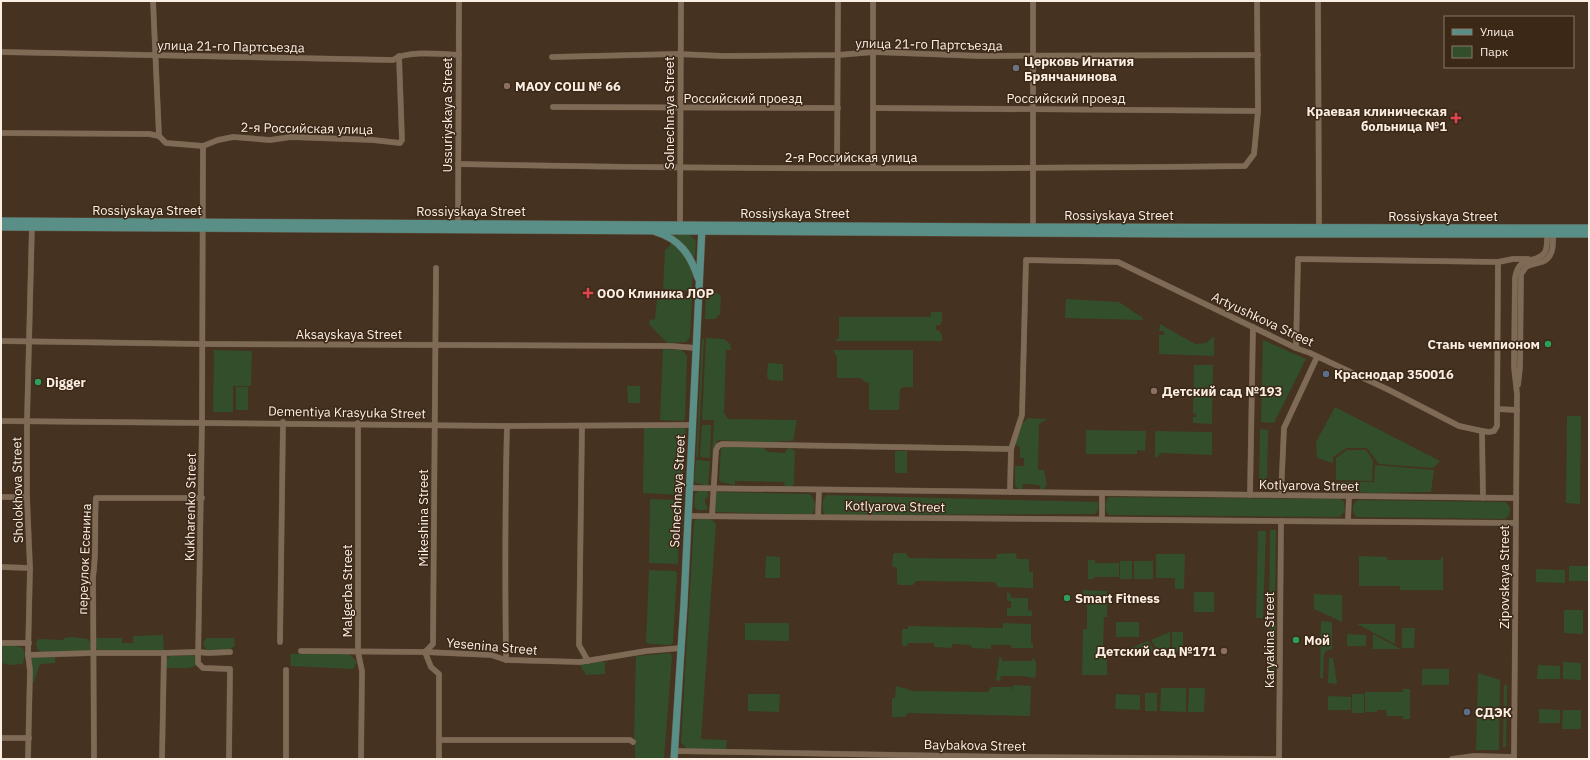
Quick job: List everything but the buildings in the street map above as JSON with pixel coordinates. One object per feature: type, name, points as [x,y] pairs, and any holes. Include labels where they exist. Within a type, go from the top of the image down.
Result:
[{"type":"main road","name":"Rossiyskaya Street","points":[[1,221],[32,224],[203,226],[680,224],[702,227],[1319,231],[1550,230],[1589,228]]},
{"type":"main road","name":"Rossiyskaya Street","points":[[1,227],[32,224]]},
{"type":"main road","name":"Rossiyskaya Street","points":[[458,226],[650,231],[702,227],[1033,227],[1319,231]]},
{"type":"main road","name":"Solnechnaya Street","points":[[674,759],[682,648],[702,227]]},
{"type":"main road","name":"Rossiyskaya Street","points":[[1550,230],[1589,234]]},
{"type":"main road","points":[[650,231],[672,239],[681,246],[695,268],[700,282]]},
{"type":"street","points":[[153,1],[159,136]]},
{"type":"street","name":"Ussuriyskaya Street","points":[[458,226],[459,1]]},
{"type":"street","name":"Solnechnaya Street","points":[[680,224],[681,1]]},
{"type":"street","points":[[837,168],[838,1]]},
{"type":"street","points":[[873,1],[873,168]]},
{"type":"street","points":[[1032,1],[1033,227]]},
{"type":"street","points":[[1257,1],[1258,111]]},
{"type":"street","points":[[1318,1],[1319,231]]},
{"type":"street","name":"улица 21-го Партсъезда","points":[[1,52],[393,60],[399,56],[433,54],[459,55]]},
{"type":"street","name":"улица 21-го Партсъезда","points":[[552,57],[681,54],[723,56],[838,55],[874,52],[981,56],[1258,55]]},
{"type":"street","name":"2-я Российская улица","points":[[1,133],[149,134],[159,136],[166,142],[203,146],[218,140],[233,137],[270,140],[291,137],[373,140],[400,143],[402,140],[399,56]]},
{"type":"street","name":"Российский проезд","points":[[553,107],[681,109],[838,108]]},
{"type":"street","name":"Российский проезд","points":[[874,108],[1032,108],[1258,111]]},
{"type":"street","name":"2-я Российская улица","points":[[458,164],[837,168],[1244,166],[1254,154],[1258,111]]},
{"type":"street","name":"Kukharenko Street","points":[[203,146],[202,498],[198,663],[203,668],[230,669],[229,759]]},
{"type":"street","name":"Sholokhova Street","points":[[28,759],[30,568],[27,497],[27,421],[32,224]]},
{"type":"street","name":"Zipovskaya Street","points":[[1517,394],[1514,368],[1515,278],[1520,266],[1529,259],[1538,258],[1544,253],[1550,230]]},
{"type":"street","name":"Zipovskaya Street","points":[[1514,758],[1515,523],[1517,394],[1520,367],[1521,274],[1526,267],[1542,262],[1549,257],[1552,249],[1550,230]]},
{"type":"street","points":[[1296,348],[1298,259],[1498,262],[1513,259],[1529,259]]},
{"type":"street","name":"Artyushkova Street","points":[[1011,449],[1022,415],[1026,260],[1118,262],[1296,348],[1389,390],[1459,426],[1482,431]]},
{"type":"street","points":[[1483,498],[1482,431],[1494,431],[1497,426],[1498,262]]},
{"type":"street","name":"Mikeshina Street","points":[[425,652],[433,644],[436,268]]},
{"type":"street","points":[[1250,495],[1253,327]]},
{"type":"street","name":"Aksayskaya Street","points":[[1,341],[202,344],[672,346],[696,348]]},
{"type":"street","points":[[1281,495],[1284,428],[1317,357]]},
{"type":"street","points":[[1496,409],[1517,410]]},
{"type":"street","name":"Dementiya Krasyuka Street","points":[[1,420],[283,422],[507,426],[692,425]]},
{"type":"street","points":[[280,642],[283,422]]},
{"type":"street","name":"Malgerba Street","points":[[358,423],[358,652],[363,676],[361,759]]},
{"type":"street","points":[[506,660],[507,599],[505,547],[507,426]]},
{"type":"street","points":[[582,426],[579,645],[588,661]]},
{"type":"street","points":[[712,516],[716,450],[718,446],[722,444],[1011,449],[1010,492]]},
{"type":"street","name":"Kotlyarova Street","points":[[690,488],[1516,498]]},
{"type":"street","points":[[818,517],[819,490]]},
{"type":"street","points":[[1102,493],[1102,519]]},
{"type":"street","points":[[1348,522],[1349,496]]},
{"type":"street","points":[[1,497],[27,497]]},
{"type":"street","name":"переулок Есенина","points":[[92,653],[94,519],[96,498],[202,498]]},
{"type":"street","name":"Kotlyarova Street","points":[[688,516],[1515,523]]},
{"type":"street","name":"Karyakina Street","points":[[1279,759],[1281,521]]},
{"type":"street","points":[[1,567],[30,568]]},
{"type":"street","points":[[1,643],[29,643]]},
{"type":"street","name":"Yesenina Street","points":[[301,651],[425,652],[491,655],[506,660],[588,661],[646,651],[682,648]]},
{"type":"street","points":[[28,655],[230,652]]},
{"type":"street","points":[[425,652],[431,667],[439,674],[439,759]]},
{"type":"street","points":[[92,653],[94,759]]},
{"type":"street","points":[[162,759],[164,653]]},
{"type":"street","points":[[286,670],[286,759]]},
{"type":"street","points":[[1,738],[29,738]]},
{"type":"street","points":[[439,740],[630,740],[633,742]]},
{"type":"street","name":"Baybakova Street","points":[[674,751],[1011,757],[1276,759]]},
{"type":"street","points":[[1452,759],[1474,756],[1514,758]]},
{"type":"green space","points":[[669,234],[689,234],[696,241],[695,257],[693,258]]},
{"type":"green space","points":[[671,243],[681,250],[693,274],[692,289],[690,291],[663,289],[665,250]]},
{"type":"green space","points":[[706,292],[717,293],[721,296],[720,314],[715,319],[705,319]]},
{"type":"green space","points":[[653,294],[690,297],[692,299],[690,337],[686,342],[667,343],[649,324],[650,320],[655,319],[657,300]]},
{"type":"green space","points":[[1066,299],[1119,302],[1143,318],[1143,320],[1065,318]]},
{"type":"green space","points":[[931,312],[942,312],[942,321],[940,325],[936,325],[936,330],[940,331],[942,341],[834,341],[839,338],[839,317],[929,317],[931,316]]},
{"type":"green space","points":[[1160,324],[1195,344],[1206,343],[1214,337],[1214,356],[1159,354],[1159,335],[1164,335],[1164,331],[1159,331]]},
{"type":"green space","points":[[706,338],[724,339],[730,344],[731,350],[726,350],[724,413],[728,419],[797,420],[793,441],[779,441],[779,443],[718,440],[715,445],[714,458],[712,458],[714,420],[702,420]]},
{"type":"green space","points":[[702,339],[704,339],[698,457],[696,457]]},
{"type":"green space","points":[[1263,340],[1306,359],[1274,423],[1261,422]]},
{"type":"green space","points":[[663,349],[682,350],[687,356],[685,419],[683,421],[660,420]]},
{"type":"green space","points":[[214,350],[252,351],[251,386],[233,386],[233,412],[213,412]]},
{"type":"green space","points":[[833,350],[913,350],[913,387],[904,387],[900,389],[899,410],[869,410],[869,383],[865,382],[861,378],[837,378],[837,357]]},
{"type":"green space","points":[[768,363],[783,364],[783,381],[770,380],[767,377]]},
{"type":"green space","points":[[1194,365],[1213,365],[1212,424],[1193,423],[1193,417],[1196,417],[1196,414],[1193,413]]},
{"type":"green space","points":[[627,386],[640,386],[640,403],[628,403]]},
{"type":"green space","points":[[236,387],[248,387],[248,410],[236,410]]},
{"type":"green space","points":[[1335,407],[1440,461],[1433,468],[1379,464],[1367,448],[1347,448],[1333,457],[1333,463],[1317,458],[1316,442]]},
{"type":"green space","points":[[1567,416],[1581,416],[1580,504],[1566,503]]},
{"type":"green space","points":[[1028,418],[1047,419],[1039,424],[1038,470],[1044,470],[1047,485],[1042,490],[1039,485],[1023,484],[1022,490],[1018,489],[1015,485],[1015,466],[1024,466],[1024,458],[1020,458],[1020,446],[1015,445],[1022,424]]},
{"type":"green space","points":[[702,425],[711,425],[710,458],[700,457]]},
{"type":"green space","points":[[644,426],[684,427],[686,430],[682,495],[643,493]]},
{"type":"green space","points":[[1260,429],[1268,430],[1267,488],[1259,488]]},
{"type":"green space","points":[[1086,430],[1146,431],[1145,451],[1137,450],[1137,454],[1086,454]]},
{"type":"green space","points":[[1155,431],[1212,432],[1212,455],[1161,453],[1157,458],[1155,456]]},
{"type":"green space","points":[[723,445],[762,446],[768,452],[785,453],[786,450],[790,448],[794,450],[794,484],[792,486],[785,486],[784,482],[735,481],[735,485],[721,482],[719,480],[721,448]]},
{"type":"green space","points":[[1347,450],[1366,450],[1373,460],[1372,481],[1336,480],[1336,458]]},
{"type":"green space","points":[[895,451],[907,451],[907,473],[895,473]]},
{"type":"green space","points":[[696,460],[710,461],[708,486],[696,483],[694,480]]},
{"type":"green space","points":[[1375,465],[1434,470],[1431,492],[1375,493],[1335,491],[1335,482],[1374,482]]},
{"type":"green space","points":[[698,491],[707,491],[708,493],[708,497],[705,499],[707,510],[698,510],[694,507],[695,494]]},
{"type":"green space","points":[[715,493],[809,494],[814,501],[814,512],[809,515],[716,512],[714,510]]},
{"type":"green space","points":[[826,495],[1098,502],[1099,507],[1095,514],[825,515],[822,505]]},
{"type":"green space","points":[[1109,497],[1340,499],[1344,502],[1345,511],[1340,517],[1109,515],[1105,506]]},
{"type":"green space","points":[[650,499],[677,500],[680,502],[678,564],[649,563]]},
{"type":"green space","points":[[1358,500],[1505,502],[1509,505],[1510,513],[1505,519],[1357,517],[1353,511],[1353,506]]},
{"type":"green space","points":[[699,518],[710,519],[716,524],[701,739],[727,740],[726,750],[687,749],[681,742],[694,521]]},
{"type":"green space","points":[[1270,530],[1276,530],[1275,618],[1269,618]]},
{"type":"green space","points":[[1258,531],[1266,531],[1263,618],[1256,618]]},
{"type":"green space","points":[[895,553],[906,553],[909,558],[996,559],[997,554],[1014,553],[1016,554],[1017,559],[1029,559],[1029,572],[1033,572],[1033,588],[999,587],[995,582],[916,581],[913,585],[899,585],[897,583],[897,568],[892,566],[893,555]]},
{"type":"green space","points":[[1156,554],[1185,554],[1184,589],[1175,589],[1175,578],[1156,578]]},
{"type":"green space","points":[[766,556],[780,557],[780,578],[765,578]]},
{"type":"green space","points":[[1359,556],[1387,557],[1387,560],[1441,560],[1441,557],[1443,557],[1443,590],[1400,590],[1400,586],[1359,586]]},
{"type":"green space","points":[[1088,560],[1095,560],[1095,563],[1119,563],[1119,577],[1095,577],[1095,573],[1094,579],[1088,579]]},
{"type":"green space","points":[[1120,561],[1132,561],[1132,579],[1120,579]]},
{"type":"green space","points":[[1134,561],[1153,561],[1153,579],[1134,579]]},
{"type":"green space","points":[[1569,566],[1589,566],[1589,581],[1569,581]]},
{"type":"green space","points":[[1536,569],[1565,570],[1565,583],[1536,582]]},
{"type":"green space","points":[[650,570],[675,571],[677,573],[673,642],[671,645],[650,644],[646,642]]},
{"type":"green space","points":[[1083,590],[1107,591],[1107,617],[1104,617],[1103,648],[1107,649],[1107,675],[1082,675],[1083,629],[1087,629],[1087,598],[1083,598]]},
{"type":"green space","points":[[1194,592],[1214,592],[1214,612],[1194,612]]},
{"type":"green space","points":[[1007,593],[1010,593],[1011,598],[1028,598],[1028,610],[1032,611],[1032,616],[1007,616],[1007,608],[1011,608],[1011,601],[1007,601]]},
{"type":"green space","points":[[1311,594],[1342,595],[1342,622],[1314,609],[1314,595]]},
{"type":"green space","points":[[1564,610],[1583,610],[1583,634],[1564,633]]},
{"type":"green space","points":[[1321,621],[1332,622],[1332,649],[1326,651],[1324,654],[1323,678],[1320,678]]},
{"type":"green space","points":[[1116,622],[1139,622],[1139,637],[1116,637]]},
{"type":"green space","points":[[745,623],[789,623],[789,641],[745,640]]},
{"type":"green space","points":[[1003,623],[1031,624],[1031,643],[1033,643],[1033,648],[1011,648],[1011,645],[991,645],[991,649],[972,648],[971,645],[952,644],[952,648],[934,647],[934,643],[908,643],[907,646],[903,646],[902,642],[902,629],[908,629],[908,626],[1003,628]]},
{"type":"green space","points":[[1270,624],[1276,625],[1275,682],[1269,682]]},
{"type":"green space","points":[[1357,624],[1395,624],[1395,644]]},
{"type":"green space","points":[[1402,628],[1415,628],[1414,648],[1402,648]]},
{"type":"green space","points":[[1170,632],[1170,651],[1158,651],[1151,640]]},
{"type":"green space","points":[[1172,632],[1183,632],[1183,651],[1172,651]]},
{"type":"green space","points":[[1347,634],[1366,635],[1366,646],[1347,646]]},
{"type":"green space","points":[[1373,634],[1401,649],[1373,649]]},
{"type":"green space","points":[[163,635],[164,650],[98,650],[96,648],[96,638],[122,638],[122,643],[133,643],[133,636]]},
{"type":"green space","points":[[72,637],[88,639],[92,646],[91,652],[41,652],[37,649],[36,642],[39,639],[63,640],[64,638]]},
{"type":"green space","points":[[206,638],[234,638],[235,646],[229,650],[207,651],[203,643]]},
{"type":"green space","points":[[1148,641],[1155,651],[1120,652]]},
{"type":"green space","points":[[1,644],[8,644],[23,648],[25,653],[23,664],[11,665],[1,663]]},
{"type":"green space","points":[[670,653],[672,656],[664,759],[635,759],[636,656]]},
{"type":"green space","points":[[290,654],[349,654],[357,662],[353,669],[291,666]]},
{"type":"green space","points":[[55,655],[55,663],[40,664],[34,682],[29,683],[30,659],[41,656]]},
{"type":"green space","points":[[170,656],[196,656],[198,661],[195,666],[188,668],[166,668],[166,659]]},
{"type":"green space","points":[[1001,657],[1002,661],[1032,661],[1033,657],[1036,664],[1035,678],[1026,676],[1001,676],[1000,681],[996,680],[999,658]]},
{"type":"green space","points":[[1329,658],[1333,658],[1337,684],[1328,683]]},
{"type":"green space","points":[[584,662],[605,662],[605,674],[586,675],[581,665]]},
{"type":"green space","points":[[1563,662],[1581,663],[1581,680],[1563,679]]},
{"type":"green space","points":[[1538,665],[1560,666],[1560,679],[1537,679]]},
{"type":"green space","points":[[1422,669],[1449,669],[1449,685],[1422,685]]},
{"type":"green space","points":[[1478,673],[1500,680],[1499,750],[1476,750]]},
{"type":"green space","points":[[1013,685],[1031,686],[1030,716],[908,713],[905,717],[892,717],[892,698],[895,698],[896,686],[914,691],[988,692],[991,687],[1012,687],[1012,695]]},
{"type":"green space","points":[[1504,685],[1507,685],[1506,747],[1503,747]]},
{"type":"green space","points":[[1161,688],[1186,688],[1186,712],[1160,711]]},
{"type":"green space","points":[[1189,688],[1205,688],[1204,712],[1188,712]]},
{"type":"green space","points":[[1403,689],[1410,689],[1410,719],[1403,719],[1403,716],[1387,716],[1386,710],[1365,712],[1365,692],[1403,692]]},
{"type":"green space","points":[[1145,693],[1157,693],[1157,711],[1145,711]]},
{"type":"green space","points":[[748,694],[780,694],[779,712],[748,711]]},
{"type":"green space","points":[[1116,694],[1140,695],[1140,710],[1115,709]]},
{"type":"green space","points":[[1352,694],[1364,694],[1364,713],[1352,713]]},
{"type":"green space","points":[[1328,696],[1351,697],[1351,710],[1328,710]]},
{"type":"green space","points":[[1539,709],[1560,710],[1560,723],[1539,723]]},
{"type":"green space","points":[[1563,710],[1581,710],[1581,729],[1562,729]]},
{"type":"place","name":"Церковь Игнатия Брянчанинова","points":[[1016,68]]},
{"type":"place","name":"МАОУ СОШ № 66","points":[[507,86]]},
{"type":"place","name":"Краевая клиническая больница №1","points":[[1456,118]]},
{"type":"place","name":"ООО Клиника ЛОР","points":[[588,293]]},
{"type":"place","name":"Стань чемпионом","points":[[1548,344]]},
{"type":"place","name":"Краснодар 350016","points":[[1326,374]]},
{"type":"place","name":"Digger","points":[[38,382]]},
{"type":"place","name":"Детский сад №193","points":[[1154,391]]},
{"type":"place","name":"Smart Fitness","points":[[1067,598]]},
{"type":"place","name":"Мой","points":[[1296,640]]},
{"type":"place","name":"Детский сад №171","points":[[1224,651]]},
{"type":"place","name":"СДЭК","points":[[1467,712]]}]
